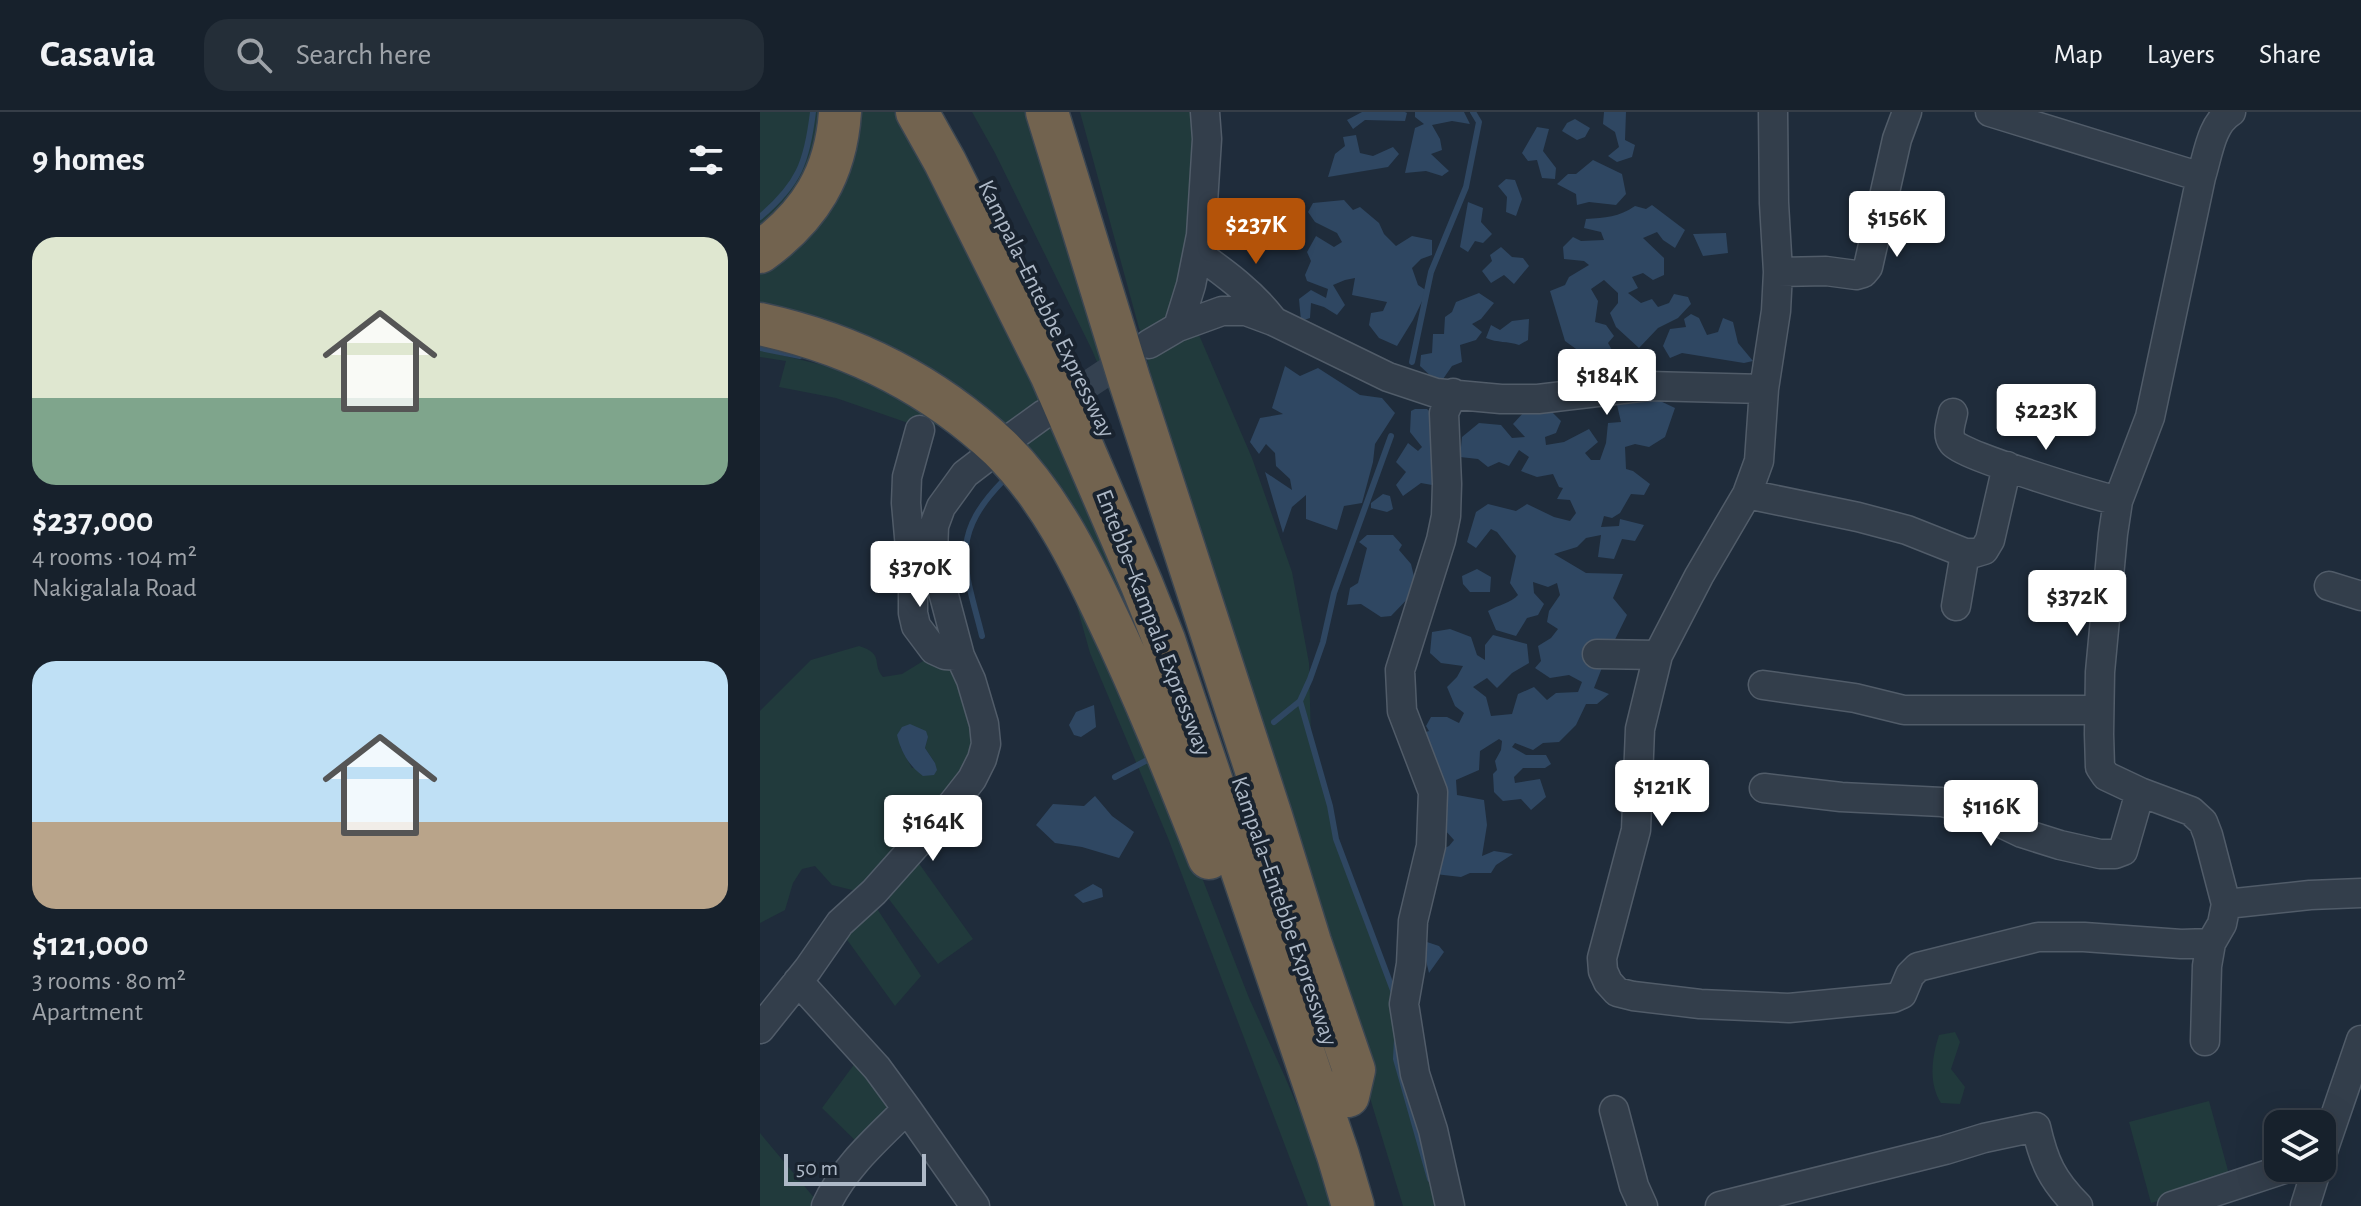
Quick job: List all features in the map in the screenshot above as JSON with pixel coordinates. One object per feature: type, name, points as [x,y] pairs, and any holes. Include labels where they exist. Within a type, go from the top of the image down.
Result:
[{"type":"highway","points":[[760,252],[791,228],[828,174],[840,112]]},
{"type":"highway","name":"Entebbe–Kampala Expressway","points":[[917,112],[1051,374],[1158,626],[1353,1206]]},
{"type":"highway","name":"Kampala–Entebbe Expressway","points":[[948,112],[1055,317],[1094,401],[1198,656],[1348,1096],[1382,1206]]},
{"type":"highway","points":[[1047,112],[1157,468],[1354,1070],[1348,1096]]},
{"type":"highway","points":[[760,324],[804,334],[850,350],[899,373],[926,390],[1000,449],[1052,514],[1089,578],[1142,691],[1305,1108],[1338,1155]]},
{"type":"street","points":[[1205,112],[1207,139],[1198,254],[1166,334],[1222,311],[1246,311],[1415,388],[1501,399],[1538,399],[1648,386],[1764,389]]},
{"type":"street","points":[[1773,112],[1778,272],[1759,461],[1747,494],[1658,655],[1640,729],[1636,830],[1602,958],[1608,982],[1617,992],[1700,1004],[1789,1008],[1893,998],[1902,994],[1910,975],[1918,967],[2038,937],[2211,943]]},
{"type":"street","points":[[1778,272],[1826,271],[1856,275],[1868,267],[1894,151],[1907,112]]},
{"type":"street","points":[[1990,112],[2201,177]]},
{"type":"street","points":[[2205,1041],[2207,966],[2211,943],[2222,924],[2226,904],[2203,822],[2191,811],[2106,776],[2100,767],[2100,672],[2118,501],[2150,417],[2201,177],[2213,135],[2223,117],[2231,112]]},
{"type":"street","points":[[1198,254],[1258,300],[1273,321]]},
{"type":"street","points":[[1450,1206],[1433,1130],[1415,1074],[1404,1004],[1411,964],[1413,921],[1431,846],[1433,792],[1402,711],[1400,670],[1446,516],[1444,413],[1453,393]]},
{"type":"street","points":[[1953,413],[1949,432],[1958,448],[2118,501]]},
{"type":"street","points":[[1015,435],[1044,414]]},
{"type":"street","points":[[920,430],[907,477],[906,503],[913,613],[916,626],[934,650],[960,656]]},
{"type":"street","points":[[760,1029],[840,923],[874,892],[954,802],[972,779],[982,759],[986,744],[984,724],[960,656],[933,554],[934,526],[941,507],[965,474],[982,461]]},
{"type":"street","points":[[1747,494],[1858,517],[1907,530],[1965,553],[1974,553],[1984,550],[1990,540],[2007,466]]},
{"type":"street","points":[[1956,606],[1965,553]]},
{"type":"street","points":[[2329,586],[2361,596]]},
{"type":"street","points":[[1597,654],[1658,655]]},
{"type":"street","points":[[1763,685],[1855,698],[1904,710],[2099,710]]},
{"type":"street","points":[[1764,788],[1841,797],[1942,802],[1974,810],[2022,833],[2100,854],[2123,851],[2140,792]]},
{"type":"street","points":[[2226,904],[2361,893]]},
{"type":"street","points":[[798,981],[877,1068],[975,1206]]},
{"type":"street","points":[[2336,1113],[2361,1040]]},
{"type":"street","points":[[826,1206],[856,1161],[907,1109]]},
{"type":"street","points":[[1614,1110],[1634,1186],[1643,1206]]},
{"type":"street","points":[[1720,1206],[2036,1127],[2044,1160],[2055,1179],[2078,1206]]},
{"type":"street","points":[[2172,1206],[2264,1176]]},
{"type":"street","points":[[2305,1206],[2313,1182]]},
{"type":"green space","points":[[760,112],[824,112],[802,183],[760,229]]},
{"type":"green space","points":[[850,112],[894,112],[924,164],[1028,372],[1042,408],[1012,429],[977,402],[760,314],[760,261]]},
{"type":"green space","points":[[972,112],[1040,112],[1125,429],[1092,350]]},
{"type":"green space","points":[[1080,112],[1196,112],[1200,167],[1170,323],[1145,340],[1139,328]]},
{"type":"green space","points":[[1196,328],[1252,458],[1292,572],[1309,663],[1311,742],[1339,846],[1397,1000],[1396,1059],[1437,1206],[1403,1206],[1157,401],[1146,355]]},
{"type":"green space","points":[[760,350],[852,372],[882,383],[958,432],[936,425],[914,425],[836,398],[779,387],[786,361],[760,357]]},
{"type":"green space","points":[[1048,421],[1116,572],[1155,670],[1014,447]]},
{"type":"green space","points":[[1071,585],[1142,724],[1249,998],[1340,1206],[1308,1206],[1168,838],[1090,653]]},
{"type":"green space","points":[[859,646],[872,652],[883,677],[902,674],[933,655],[952,662],[975,736],[966,778],[856,891],[832,885],[815,866],[802,869],[793,883],[785,910],[760,923],[760,711],[811,660]],"holes":[[[928,737],[925,748],[935,763],[912,768],[900,746]]]},
{"type":"green space","points":[[915,858],[973,939],[938,964],[882,890]]},
{"type":"green space","points":[[874,904],[921,976],[895,1006],[840,930]]},
{"type":"green space","points":[[1955,1032],[1960,1042],[1951,1069],[1965,1087],[1960,1104],[1941,1103],[1934,1087],[1932,1070],[1935,1052],[1939,1035]]},
{"type":"green space","points":[[861,1055],[898,1103],[863,1148],[822,1108]]},
{"type":"green space","points":[[2209,1101],[2230,1178],[2216,1185],[2151,1203],[2129,1122]]},
{"type":"green space","points":[[760,1133],[821,1206],[760,1206]]},
{"type":"water","points":[[1362,112],[1407,113],[1405,121],[1365,120],[1353,129],[1347,120]]},
{"type":"water","points":[[1415,112],[1464,112],[1470,124],[1452,121],[1432,125],[1442,150],[1431,154],[1449,171],[1442,176],[1426,171],[1405,173],[1415,128],[1424,124],[1415,117]]},
{"type":"water","points":[[1604,112],[1626,112],[1625,140],[1635,145],[1632,157],[1617,162],[1608,156],[1619,147],[1615,132],[1603,124]]},
{"type":"water","points":[[1575,119],[1590,128],[1585,137],[1577,140],[1562,131],[1567,123]]},
{"type":"water","points":[[1537,127],[1549,129],[1543,151],[1556,168],[1555,179],[1542,178],[1537,160],[1528,161],[1522,153]]},
{"type":"water","points":[[1356,135],[1360,153],[1373,156],[1393,147],[1399,154],[1388,167],[1328,177],[1335,154],[1345,146],[1343,137]]},
{"type":"water","points":[[1593,160],[1622,174],[1626,194],[1616,205],[1589,202],[1577,205],[1576,194],[1557,184]]},
{"type":"water","points":[[1506,179],[1515,180],[1522,199],[1516,216],[1506,212],[1507,197],[1498,186]]},
{"type":"water","points":[[1344,200],[1353,210],[1360,207],[1379,223],[1384,234],[1396,246],[1412,236],[1432,240],[1432,255],[1421,259],[1412,268],[1418,285],[1427,291],[1397,346],[1379,338],[1369,325],[1371,313],[1383,311],[1387,302],[1352,295],[1355,278],[1333,285],[1345,305],[1337,315],[1311,303],[1310,318],[1301,321],[1299,299],[1311,290],[1326,298],[1328,289],[1307,281],[1305,275],[1311,261],[1307,252],[1316,236],[1334,247],[1342,242],[1337,233],[1315,222],[1308,212],[1313,203]]},
{"type":"water","points":[[1468,202],[1483,208],[1481,222],[1492,234],[1483,243],[1475,241],[1468,252],[1460,247]]},
{"type":"water","points":[[1652,205],[1685,230],[1675,248],[1657,232],[1643,238],[1664,258],[1664,275],[1653,280],[1643,273],[1632,277],[1638,288],[1628,293],[1641,303],[1652,299],[1658,307],[1669,303],[1674,294],[1688,297],[1691,304],[1678,318],[1658,328],[1639,348],[1616,327],[1610,313],[1618,303],[1618,293],[1604,280],[1591,289],[1598,301],[1595,322],[1606,325],[1614,336],[1608,343],[1617,359],[1583,354],[1565,341],[1550,291],[1565,285],[1569,277],[1589,265],[1584,261],[1564,259],[1563,247],[1573,237],[1581,241],[1604,240],[1601,232],[1584,228],[1586,219],[1612,216],[1635,206],[1646,209]]},
{"type":"water","points":[[1726,233],[1728,253],[1703,256],[1693,234]]},
{"type":"water","points":[[1501,247],[1512,257],[1523,258],[1529,266],[1514,284],[1504,275],[1491,283],[1482,271],[1492,261],[1490,255]]},
{"type":"water","points":[[1479,293],[1494,303],[1481,319],[1472,324],[1482,332],[1476,340],[1460,345],[1462,362],[1452,366],[1443,379],[1434,379],[1420,366],[1421,355],[1432,353],[1433,334],[1444,334],[1445,317],[1452,312],[1456,302]]},
{"type":"water","points":[[1691,314],[1699,318],[1707,335],[1718,332],[1723,318],[1733,322],[1738,343],[1753,361],[1744,363],[1682,353],[1670,358],[1663,346],[1670,329],[1686,327],[1684,319]]},
{"type":"water","points":[[1529,319],[1528,340],[1519,345],[1486,338],[1491,325],[1500,330],[1512,321]]},
{"type":"water","points":[[1285,366],[1300,376],[1318,368],[1360,395],[1382,398],[1395,413],[1375,444],[1362,503],[1344,506],[1337,530],[1306,519],[1306,495],[1292,507],[1283,533],[1265,472],[1292,490],[1290,479],[1276,466],[1275,453],[1266,444],[1259,454],[1250,442],[1260,418],[1283,414],[1272,408]]},
{"type":"water","points":[[1658,400],[1675,408],[1665,437],[1649,447],[1635,444],[1625,447],[1626,469],[1650,484],[1644,495],[1631,494],[1620,513],[1612,518],[1604,516],[1601,527],[1619,526],[1620,519],[1644,525],[1635,541],[1622,539],[1614,559],[1598,557],[1601,535],[1586,538],[1577,547],[1554,554],[1586,573],[1623,574],[1613,598],[1627,615],[1594,688],[1609,694],[1597,704],[1586,704],[1576,725],[1559,742],[1543,743],[1533,750],[1515,743],[1512,747],[1526,755],[1546,755],[1551,764],[1545,768],[1523,768],[1514,777],[1515,783],[1540,779],[1546,797],[1531,810],[1521,799],[1503,801],[1494,792],[1495,761],[1502,741],[1499,739],[1480,751],[1479,770],[1456,780],[1457,795],[1484,800],[1487,825],[1482,856],[1494,851],[1513,854],[1496,865],[1491,873],[1470,873],[1461,877],[1435,874],[1434,853],[1454,840],[1444,829],[1423,733],[1429,731],[1426,726],[1431,717],[1447,717],[1459,723],[1464,713],[1455,706],[1447,687],[1463,666],[1441,663],[1430,653],[1432,632],[1450,629],[1471,637],[1477,655],[1485,660],[1485,645],[1493,635],[1527,644],[1529,663],[1512,673],[1497,688],[1487,678],[1473,687],[1486,697],[1491,716],[1512,714],[1518,694],[1534,687],[1547,700],[1556,693],[1578,692],[1582,682],[1569,675],[1550,678],[1535,668],[1541,661],[1538,646],[1558,629],[1547,622],[1549,611],[1560,595],[1557,583],[1548,587],[1533,582],[1534,593],[1544,604],[1538,615],[1527,618],[1516,636],[1496,630],[1488,611],[1518,595],[1510,583],[1516,556],[1491,529],[1476,548],[1467,542],[1476,512],[1488,504],[1516,511],[1527,504],[1570,521],[1576,513],[1570,500],[1557,499],[1563,488],[1559,487],[1553,474],[1537,477],[1521,471],[1529,457],[1519,450],[1509,466],[1499,462],[1488,467],[1478,459],[1460,457],[1462,437],[1479,423],[1501,425],[1512,438],[1525,437],[1513,424],[1524,412],[1549,409],[1561,421],[1556,433],[1545,437],[1546,445],[1564,442],[1589,429],[1598,442],[1585,453],[1591,460],[1600,460],[1608,423],[1621,422],[1617,405]]},
{"type":"water","points":[[1427,409],[1441,422],[1442,471],[1432,485],[1421,483],[1403,496],[1396,485],[1406,472],[1396,462],[1408,443],[1418,451],[1422,447],[1410,432],[1411,411]]},
{"type":"water","points":[[1383,494],[1390,496],[1393,509],[1387,512],[1371,508],[1371,503]]},
{"type":"water","points":[[1367,535],[1393,535],[1402,545],[1399,550],[1411,564],[1417,589],[1391,616],[1381,617],[1361,604],[1347,605],[1350,588],[1358,583],[1367,548],[1359,542]]},
{"type":"water","points":[[1477,569],[1491,577],[1490,592],[1470,592],[1463,584],[1462,576]]},
{"type":"water","points":[[1094,705],[1096,727],[1081,737],[1074,735],[1069,725],[1076,712]]},
{"type":"water","points":[[910,724],[926,731],[925,748],[935,763],[937,770],[934,775],[923,776],[903,753],[897,735],[902,727]]},
{"type":"water","points":[[1095,796],[1112,816],[1134,832],[1119,858],[1055,843],[1036,825],[1053,804],[1084,806]]},
{"type":"water","points":[[1093,884],[1102,889],[1103,897],[1083,903],[1074,895]]},
{"type":"water","points":[[1421,940],[1439,946],[1444,952],[1429,973]]},
{"type":"waterway","points":[[760,217],[784,194],[799,171],[808,145],[813,112]]},
{"type":"waterway","points":[[1412,362],[1431,272],[1466,187],[1479,122],[1473,112]]},
{"type":"waterway","points":[[760,348],[800,356]]},
{"type":"waterway","points":[[1274,722],[1300,701],[1310,679],[1323,642],[1334,593],[1391,436]]},
{"type":"waterway","points":[[982,636],[967,572],[968,537],[974,519],[1003,481]]},
{"type":"waterway","points":[[1300,701],[1330,806],[1336,839],[1394,993]]},
{"type":"waterway","points":[[1115,777],[1153,757]]},
{"type":"waterway","points":[[1397,1039],[1396,1059],[1430,1179]]},
{"type":"tunnel","points":[[1051,409],[1137,352]]}]
